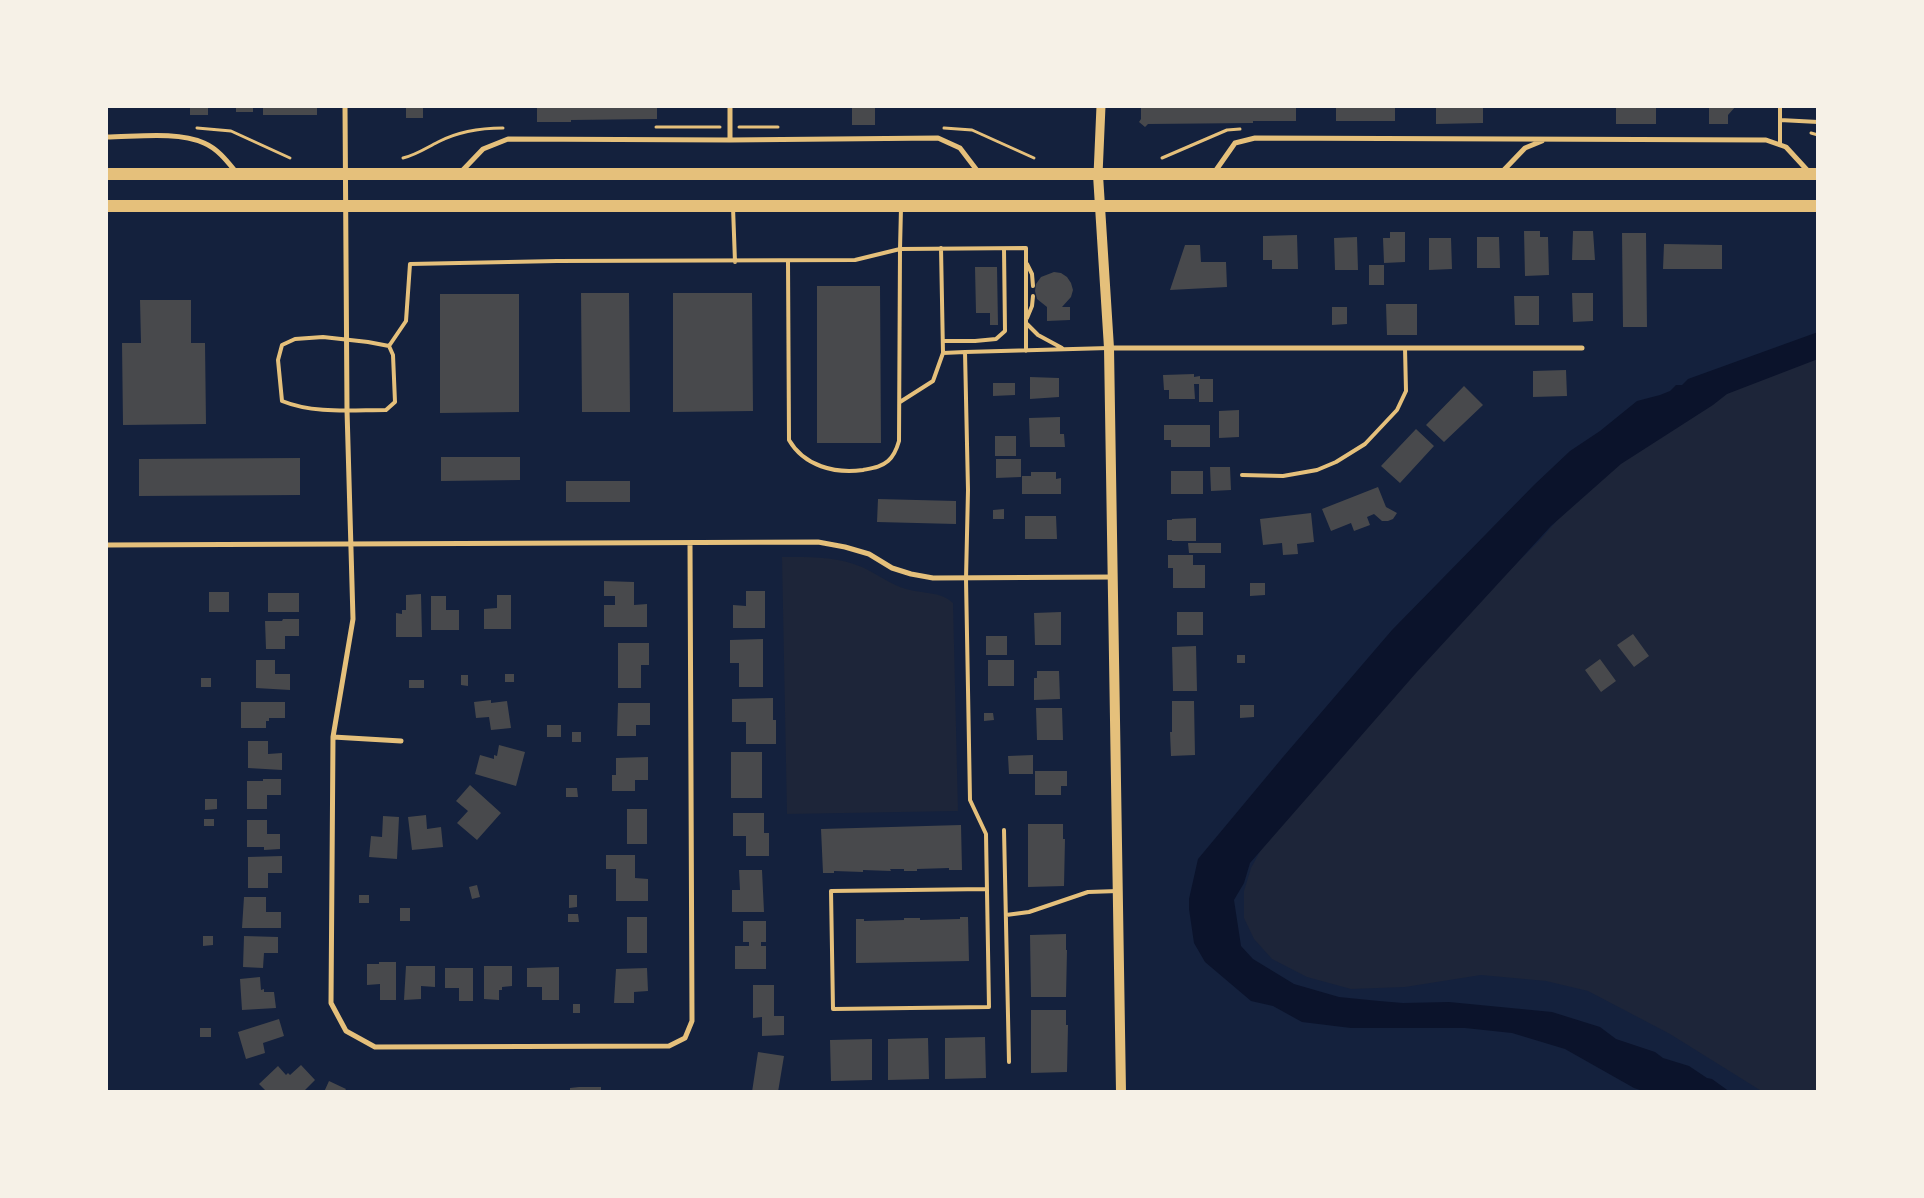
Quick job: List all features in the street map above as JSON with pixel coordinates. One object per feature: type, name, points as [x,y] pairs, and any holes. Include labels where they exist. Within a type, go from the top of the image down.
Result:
[{"type":"main road","points":[[106,174],[1814,174]]},
{"type":"main road","points":[[1098,175],[1109,348],[1121,1092]]},
{"type":"main road","points":[[106,206],[1818,206]]},
{"type":"street","points":[[346,106],[346,340],[352,619],[333,737],[331,1003],[346,1031],[375,1048],[669,1046],[685,1038],[692,1021],[690,542]]},
{"type":"street","points":[[730,106],[730,140]]},
{"type":"street","points":[[1098,175],[1101,106]]},
{"type":"street","points":[[106,137],[180,137],[204,143],[222,154],[238,174]]},
{"type":"street","points":[[458,175],[482,149],[508,139],[730,140],[938,138],[960,148],[980,174]]},
{"type":"street","points":[[1213,175],[1235,143],[1255,138],[1766,140],[1786,147],[1814,174]]},
{"type":"street","points":[[1501,173],[1525,148],[1544,140]]},
{"type":"street","points":[[1109,348],[1582,348]]},
{"type":"street","points":[[106,545],[818,542],[869,554],[892,568],[933,578],[1113,577]]},
{"type":"street","points":[[333,737],[401,741]]},
{"type":"lane","points":[[1780,106],[1780,145]]},
{"type":"lane","points":[[1780,120],[1818,122]]},
{"type":"lane","points":[[733,205],[735,262]]},
{"type":"lane","points":[[788,261],[789,440],[802,456],[824,468],[850,472],[878,468],[889,461],[899,441],[901,205]]},
{"type":"lane","points":[[900,402],[933,381],[943,353],[941,248]]},
{"type":"lane","points":[[389,346],[406,321],[410,264],[557,261],[735,262],[855,260],[900,249],[1026,248],[1026,351]]},
{"type":"lane","points":[[943,341],[996,339],[1005,330],[1004,249]]},
{"type":"lane","points":[[1026,262],[1032,274],[1032,286]]},
{"type":"lane","points":[[1026,321],[1032,306],[1032,296]]},
{"type":"lane","points":[[1026,321],[1038,336],[1064,349]]},
{"type":"lane","points":[[323,337],[389,346],[393,355],[395,402],[386,410],[314,410],[282,401],[278,360],[282,345],[295,339],[323,337]]},
{"type":"lane","points":[[943,353],[1109,348]]},
{"type":"lane","points":[[1242,475],[1283,476],[1317,470],[1336,462],[1365,444],[1397,410],[1406,391],[1405,348]]},
{"type":"lane","points":[[965,352],[968,490],[966,579],[970,800],[986,834],[987,889],[989,1006],[833,1009],[831,892],[987,889]]},
{"type":"lane","points":[[1004,830],[1009,1062]]},
{"type":"lane","points":[[1006,915],[1030,912],[1088,892],[1118,891]]},
{"type":"shaded area","points":[[1818,332],[1818,359],[1727,394],[1621,464],[1551,526],[1416,673],[1250,863],[1244,883],[1234,900],[1241,946],[1253,959],[1294,984],[1339,997],[1403,1003],[1449,1002],[1552,1012],[1600,1027],[1616,1039],[1655,1052],[1663,1058],[1689,1066],[1730,1092],[1646,1092],[1634,1088],[1565,1049],[1512,1033],[1465,1028],[1351,1028],[1302,1022],[1273,1006],[1251,1001],[1205,962],[1194,943],[1189,909],[1189,899],[1198,859],[1392,630],[1534,485],[1570,451],[1600,431],[1637,401],[1660,395],[1670,391],[1676,385],[1682,385],[1688,379]]},
{"type":"shaded area","points":[[1818,354],[1818,1092],[1763,1092],[1670,1034],[1588,991],[1546,981],[1481,975],[1405,987],[1351,989],[1307,977],[1272,959],[1254,939],[1244,918],[1244,891],[1251,868],[1264,844],[1406,674],[1540,540],[1584,489],[1645,429]]},
{"type":"shaded area","points":[[782,557],[822,558],[852,563],[900,587],[943,596],[953,603],[958,811],[787,814]]},
{"type":"building","points":[[190,106],[208,106],[208,115],[190,115]]},
{"type":"building","points":[[236,106],[253,106],[253,112],[236,112]]},
{"type":"building","points":[[263,106],[317,106],[317,115],[263,115]]},
{"type":"building","points":[[406,106],[423,106],[423,118],[406,118]]},
{"type":"building","points":[[537,106],[657,106],[657,119],[537,122]]},
{"type":"building","points":[[852,106],[875,106],[875,125],[852,125]]},
{"type":"building","points":[[1141,106],[1296,106],[1296,121],[1148,124],[1145,127],[1139,122],[1141,119]]},
{"type":"building","points":[[1336,106],[1395,106],[1395,121],[1336,121]]},
{"type":"building","points":[[1436,106],[1483,106],[1483,123],[1436,124]]},
{"type":"building","points":[[1616,106],[1656,106],[1656,124],[1616,124]]},
{"type":"building","points":[[1709,106],[1736,106],[1728,115],[1728,124],[1709,124]]},
{"type":"building","points":[[1524,231],[1540,231],[1540,237],[1548,237],[1549,275],[1525,276]]},
{"type":"building","points":[[1573,231],[1593,231],[1595,260],[1572,260]]},
{"type":"building","points":[[1390,232],[1405,232],[1405,262],[1384,263],[1383,238],[1390,238]]},
{"type":"building","points":[[1622,233],[1646,233],[1647,327],[1623,327]]},
{"type":"building","points":[[1297,235],[1298,269],[1272,269],[1272,260],[1263,260],[1263,236]]},
{"type":"building","points":[[1357,237],[1358,270],[1335,270],[1334,238]]},
{"type":"building","points":[[1477,237],[1499,237],[1500,268],[1477,268]]},
{"type":"building","points":[[1429,238],[1451,238],[1452,269],[1429,270]]},
{"type":"building","points":[[1664,244],[1722,245],[1722,269],[1663,269]]},
{"type":"building","points":[[1185,245],[1200,245],[1201,262],[1226,262],[1227,287],[1170,290]]},
{"type":"building","points":[[1369,265],[1384,265],[1384,285],[1369,285]]},
{"type":"building","points":[[975,267],[997,267],[998,325],[990,325],[990,313],[976,313]]},
{"type":"building","points":[[1054,272],[1061,273],[1071,283],[1073,290],[1071,297],[1062,307],[1070,307],[1070,320],[1047,321],[1047,307],[1037,299],[1036,284],[1041,277]]},
{"type":"building","points":[[817,286],[880,286],[881,443],[817,443]]},
{"type":"building","points":[[581,293],[629,293],[630,412],[582,412]]},
{"type":"building","points":[[673,293],[752,293],[753,411],[673,412]]},
{"type":"building","points":[[1572,293],[1593,293],[1593,321],[1573,322]]},
{"type":"building","points":[[440,294],[519,294],[519,412],[440,413]]},
{"type":"building","points":[[1514,296],[1539,296],[1539,325],[1515,325]]},
{"type":"building","points":[[140,300],[191,300],[191,343],[205,343],[206,424],[123,425],[122,343],[141,343]]},
{"type":"building","points":[[1386,304],[1417,304],[1417,335],[1387,335]]},
{"type":"building","points":[[1332,307],[1347,307],[1347,324],[1332,325]]},
{"type":"building","points":[[1566,370],[1567,396],[1533,397],[1533,371]]},
{"type":"building","points":[[1194,374],[1194,377],[1200,376],[1200,379],[1213,379],[1213,402],[1199,402],[1199,384],[1194,384],[1195,399],[1169,399],[1169,390],[1164,390],[1163,375]]},
{"type":"building","points":[[1030,377],[1059,378],[1059,397],[1030,399]]},
{"type":"building","points":[[993,383],[1015,383],[1015,395],[993,396]]},
{"type":"building","points":[[1464,386],[1483,405],[1444,442],[1426,425]]},
{"type":"building","points":[[1239,410],[1239,437],[1219,438],[1219,411]]},
{"type":"building","points":[[1060,417],[1060,434],[1064,434],[1065,447],[1030,447],[1029,418]]},
{"type":"building","points":[[1164,425],[1210,425],[1210,447],[1171,447],[1171,440],[1164,440]]},
{"type":"building","points":[[1416,429],[1434,446],[1400,483],[1381,466]]},
{"type":"building","points":[[995,436],[1016,436],[1016,456],[995,456]]},
{"type":"building","points":[[441,457],[520,457],[520,480],[441,481]]},
{"type":"building","points":[[300,458],[300,495],[139,496],[139,459]]},
{"type":"building","points":[[996,459],[1021,459],[1021,477],[996,478]]},
{"type":"building","points":[[1210,467],[1230,467],[1231,490],[1211,491]]},
{"type":"building","points":[[1171,471],[1203,471],[1203,494],[1171,494]]},
{"type":"building","points":[[1031,472],[1056,472],[1056,479],[1061,478],[1061,494],[1022,494],[1022,476],[1031,476]]},
{"type":"building","points":[[566,481],[630,481],[630,502],[566,502]]},
{"type":"building","points":[[1378,487],[1386,507],[1397,513],[1393,519],[1382,521],[1374,514],[1367,517],[1370,525],[1354,531],[1351,523],[1331,531],[1322,509]]},
{"type":"building","points":[[878,499],[956,501],[956,524],[877,522]]},
{"type":"building","points":[[1004,509],[1004,519],[993,519],[993,510]]},
{"type":"building","points":[[1311,513],[1314,542],[1297,544],[1298,554],[1283,555],[1282,543],[1263,545],[1260,519]]},
{"type":"building","points":[[1025,516],[1056,516],[1057,539],[1025,539]]},
{"type":"building","points":[[1196,518],[1196,541],[1167,540],[1167,520]]},
{"type":"building","points":[[1188,543],[1221,543],[1221,553],[1189,553]]},
{"type":"building","points":[[1168,555],[1193,555],[1193,565],[1205,565],[1205,588],[1173,588],[1173,568],[1168,568]]},
{"type":"building","points":[[604,581],[634,582],[634,605],[647,604],[647,627],[604,627],[604,605],[615,605],[615,596],[604,596]]},
{"type":"building","points":[[1250,583],[1265,583],[1265,595],[1250,596]]},
{"type":"building","points":[[746,591],[765,591],[765,628],[733,628],[733,605],[746,606]]},
{"type":"building","points":[[209,592],[229,592],[229,612],[209,612]]},
{"type":"building","points":[[268,593],[299,593],[299,612],[268,612]]},
{"type":"building","points":[[421,594],[422,637],[396,637],[396,613],[402,614],[402,610],[406,610],[406,595]]},
{"type":"building","points":[[497,595],[511,595],[511,629],[484,629],[484,609],[497,608]]},
{"type":"building","points":[[431,596],[446,596],[446,610],[459,610],[459,630],[431,630]]},
{"type":"building","points":[[1061,612],[1061,645],[1035,645],[1034,613]]},
{"type":"building","points":[[1177,612],[1203,612],[1203,635],[1177,635]]},
{"type":"building","points":[[283,619],[299,619],[299,636],[285,636],[285,649],[266,649],[265,621],[282,621]]},
{"type":"building","points":[[1633,634],[1649,656],[1634,667],[1617,645]]},
{"type":"building","points":[[986,636],[1007,636],[1007,655],[986,655]]},
{"type":"building","points":[[763,639],[763,687],[739,687],[739,663],[730,663],[730,640]]},
{"type":"building","points":[[618,643],[649,643],[649,665],[641,665],[641,688],[618,688]]},
{"type":"building","points":[[1196,646],[1197,691],[1173,691],[1172,647]]},
{"type":"building","points":[[1237,655],[1245,655],[1245,663],[1237,663]]},
{"type":"building","points":[[1600,659],[1616,681],[1601,692],[1585,670]]},
{"type":"building","points":[[256,660],[275,660],[275,674],[290,674],[290,690],[256,688]]},
{"type":"building","points":[[988,660],[1014,660],[1014,686],[988,686]]},
{"type":"building","points":[[1037,671],[1059,671],[1060,699],[1034,700],[1034,678],[1037,678]]},
{"type":"building","points":[[505,674],[514,674],[514,682],[505,682]]},
{"type":"building","points":[[461,675],[468,675],[468,686],[461,685]]},
{"type":"building","points":[[201,678],[211,678],[211,687],[201,687]]},
{"type":"building","points":[[409,680],[424,680],[424,688],[409,688]]},
{"type":"building","points":[[773,698],[773,720],[776,720],[776,744],[746,744],[746,722],[732,722],[732,699]]},
{"type":"building","points":[[491,700],[491,703],[507,701],[511,728],[491,730],[489,717],[476,718],[474,702]]},
{"type":"building","points":[[1172,701],[1194,701],[1195,755],[1171,756]]},
{"type":"building","points":[[241,702],[285,702],[285,718],[269,718],[269,721],[266,721],[266,728],[241,728]]},
{"type":"building","points":[[618,703],[650,703],[650,725],[636,725],[636,736],[617,736]]},
{"type":"building","points":[[1240,705],[1254,705],[1254,717],[1240,718]]},
{"type":"building","points":[[1036,708],[1062,708],[1063,740],[1037,740]]},
{"type":"building","points":[[984,713],[993,713],[994,720],[984,721]]},
{"type":"building","points":[[547,725],[561,725],[561,737],[547,737]]},
{"type":"building","points":[[572,732],[581,732],[581,742],[572,742]]},
{"type":"building","points":[[248,741],[268,741],[268,754],[282,753],[282,770],[248,768]]},
{"type":"building","points":[[499,745],[525,752],[516,786],[475,774],[480,755],[494,759],[494,755],[497,756]]},
{"type":"building","points":[[731,752],[762,752],[762,798],[731,798]]},
{"type":"building","points":[[1033,755],[1033,774],[1009,774],[1008,756]]},
{"type":"building","points":[[648,757],[648,780],[635,780],[635,791],[612,791],[612,775],[616,775],[616,758]]},
{"type":"building","points":[[1035,771],[1067,771],[1067,786],[1061,786],[1061,795],[1035,795]]},
{"type":"building","points":[[263,779],[281,779],[281,795],[267,795],[267,809],[247,809],[247,781],[263,781]]},
{"type":"building","points":[[470,785],[501,813],[477,840],[457,823],[468,811],[456,801]]},
{"type":"building","points":[[566,788],[577,788],[578,797],[566,797]]},
{"type":"building","points":[[205,799],[217,799],[217,809],[205,810]]},
{"type":"building","points":[[627,809],[647,809],[647,844],[627,844]]},
{"type":"building","points":[[733,813],[764,813],[764,833],[769,833],[769,856],[746,856],[746,836],[733,836]]},
{"type":"building","points":[[426,815],[427,829],[441,827],[443,847],[412,850],[408,817]]},
{"type":"building","points":[[383,816],[399,817],[397,859],[369,857],[371,836],[382,837]]},
{"type":"building","points":[[204,819],[214,819],[214,826],[204,826]]},
{"type":"building","points":[[247,820],[267,820],[267,834],[280,834],[280,849],[264,850],[264,847],[247,847]]},
{"type":"building","points":[[1028,824],[1063,824],[1063,839],[1065,839],[1064,886],[1028,887]]},
{"type":"building","points":[[961,825],[962,870],[949,870],[949,868],[917,869],[917,871],[890,869],[891,871],[863,870],[863,872],[834,871],[834,873],[823,873],[821,829]]},
{"type":"building","points":[[606,855],[635,855],[635,878],[648,879],[648,901],[616,901],[616,869],[606,869]]},
{"type":"building","points":[[282,856],[282,873],[268,873],[268,888],[248,888],[248,857]]},
{"type":"building","points":[[739,870],[762,870],[764,912],[732,912],[732,890],[740,890]]},
{"type":"building","points":[[477,885],[480,897],[472,899],[469,887]]},
{"type":"building","points":[[359,895],[369,895],[369,903],[359,903]]},
{"type":"building","points":[[569,895],[577,895],[577,907],[569,908]]},
{"type":"building","points":[[244,897],[266,897],[266,912],[281,912],[281,928],[242,928]]},
{"type":"building","points":[[400,908],[410,908],[410,921],[400,921]]},
{"type":"building","points":[[568,914],[578,914],[579,922],[568,922]]},
{"type":"building","points":[[627,917],[647,917],[647,953],[627,953]]},
{"type":"building","points":[[960,917],[968,917],[969,961],[856,963],[856,919],[864,919],[864,921],[920,918],[920,920],[960,919]]},
{"type":"building","points":[[743,921],[766,921],[766,942],[761,942],[761,946],[766,946],[766,969],[735,969],[735,946],[749,946],[749,942],[743,942]]},
{"type":"building","points":[[1066,934],[1066,997],[1031,997],[1030,935]]},
{"type":"building","points":[[203,936],[213,936],[213,945],[203,946]]},
{"type":"building","points":[[244,936],[278,937],[278,953],[264,953],[263,968],[243,967]]},
{"type":"building","points":[[379,962],[396,962],[396,1000],[380,1000],[380,984],[367,985],[367,964],[379,964]]},
{"type":"building","points":[[406,966],[435,966],[435,987],[421,986],[421,999],[404,1000]]},
{"type":"building","points":[[484,966],[512,966],[512,986],[502,987],[502,990],[499,990],[499,1000],[484,999]]},
{"type":"building","points":[[559,967],[559,1000],[542,1000],[542,987],[527,987],[527,968]]},
{"type":"building","points":[[445,968],[473,968],[473,1001],[459,1001],[459,988],[445,988]]},
{"type":"building","points":[[647,968],[648,991],[634,992],[634,1003],[614,1003],[616,969]]},
{"type":"building","points":[[260,977],[261,990],[264,989],[264,992],[274,992],[276,1008],[242,1010],[240,979]]},
{"type":"building","points":[[753,985],[774,985],[774,1016],[784,1016],[784,1035],[762,1036],[762,1017],[753,1018]]},
{"type":"building","points":[[573,1004],[580,1004],[580,1013],[573,1013]]},
{"type":"building","points":[[1031,1010],[1066,1010],[1066,1025],[1068,1025],[1067,1072],[1031,1073]]},
{"type":"building","points":[[279,1019],[284,1036],[263,1043],[265,1053],[246,1059],[238,1032]]},
{"type":"building","points":[[200,1028],[211,1028],[211,1037],[200,1037]]},
{"type":"building","points":[[985,1037],[986,1078],[945,1079],[945,1038]]},
{"type":"building","points":[[928,1038],[929,1079],[888,1080],[888,1039]]},
{"type":"building","points":[[872,1039],[872,1080],[831,1081],[830,1040]]},
{"type":"building","points":[[758,1052],[784,1056],[778,1092],[752,1092]]},
{"type":"building","points":[[301,1065],[315,1080],[303,1092],[267,1092],[259,1084],[278,1066],[286,1075],[288,1073],[290,1075]]},
{"type":"building","points":[[329,1081],[346,1089],[344,1092],[324,1092]]},
{"type":"building","points":[[601,1087],[601,1092],[570,1092],[570,1088]]}]
